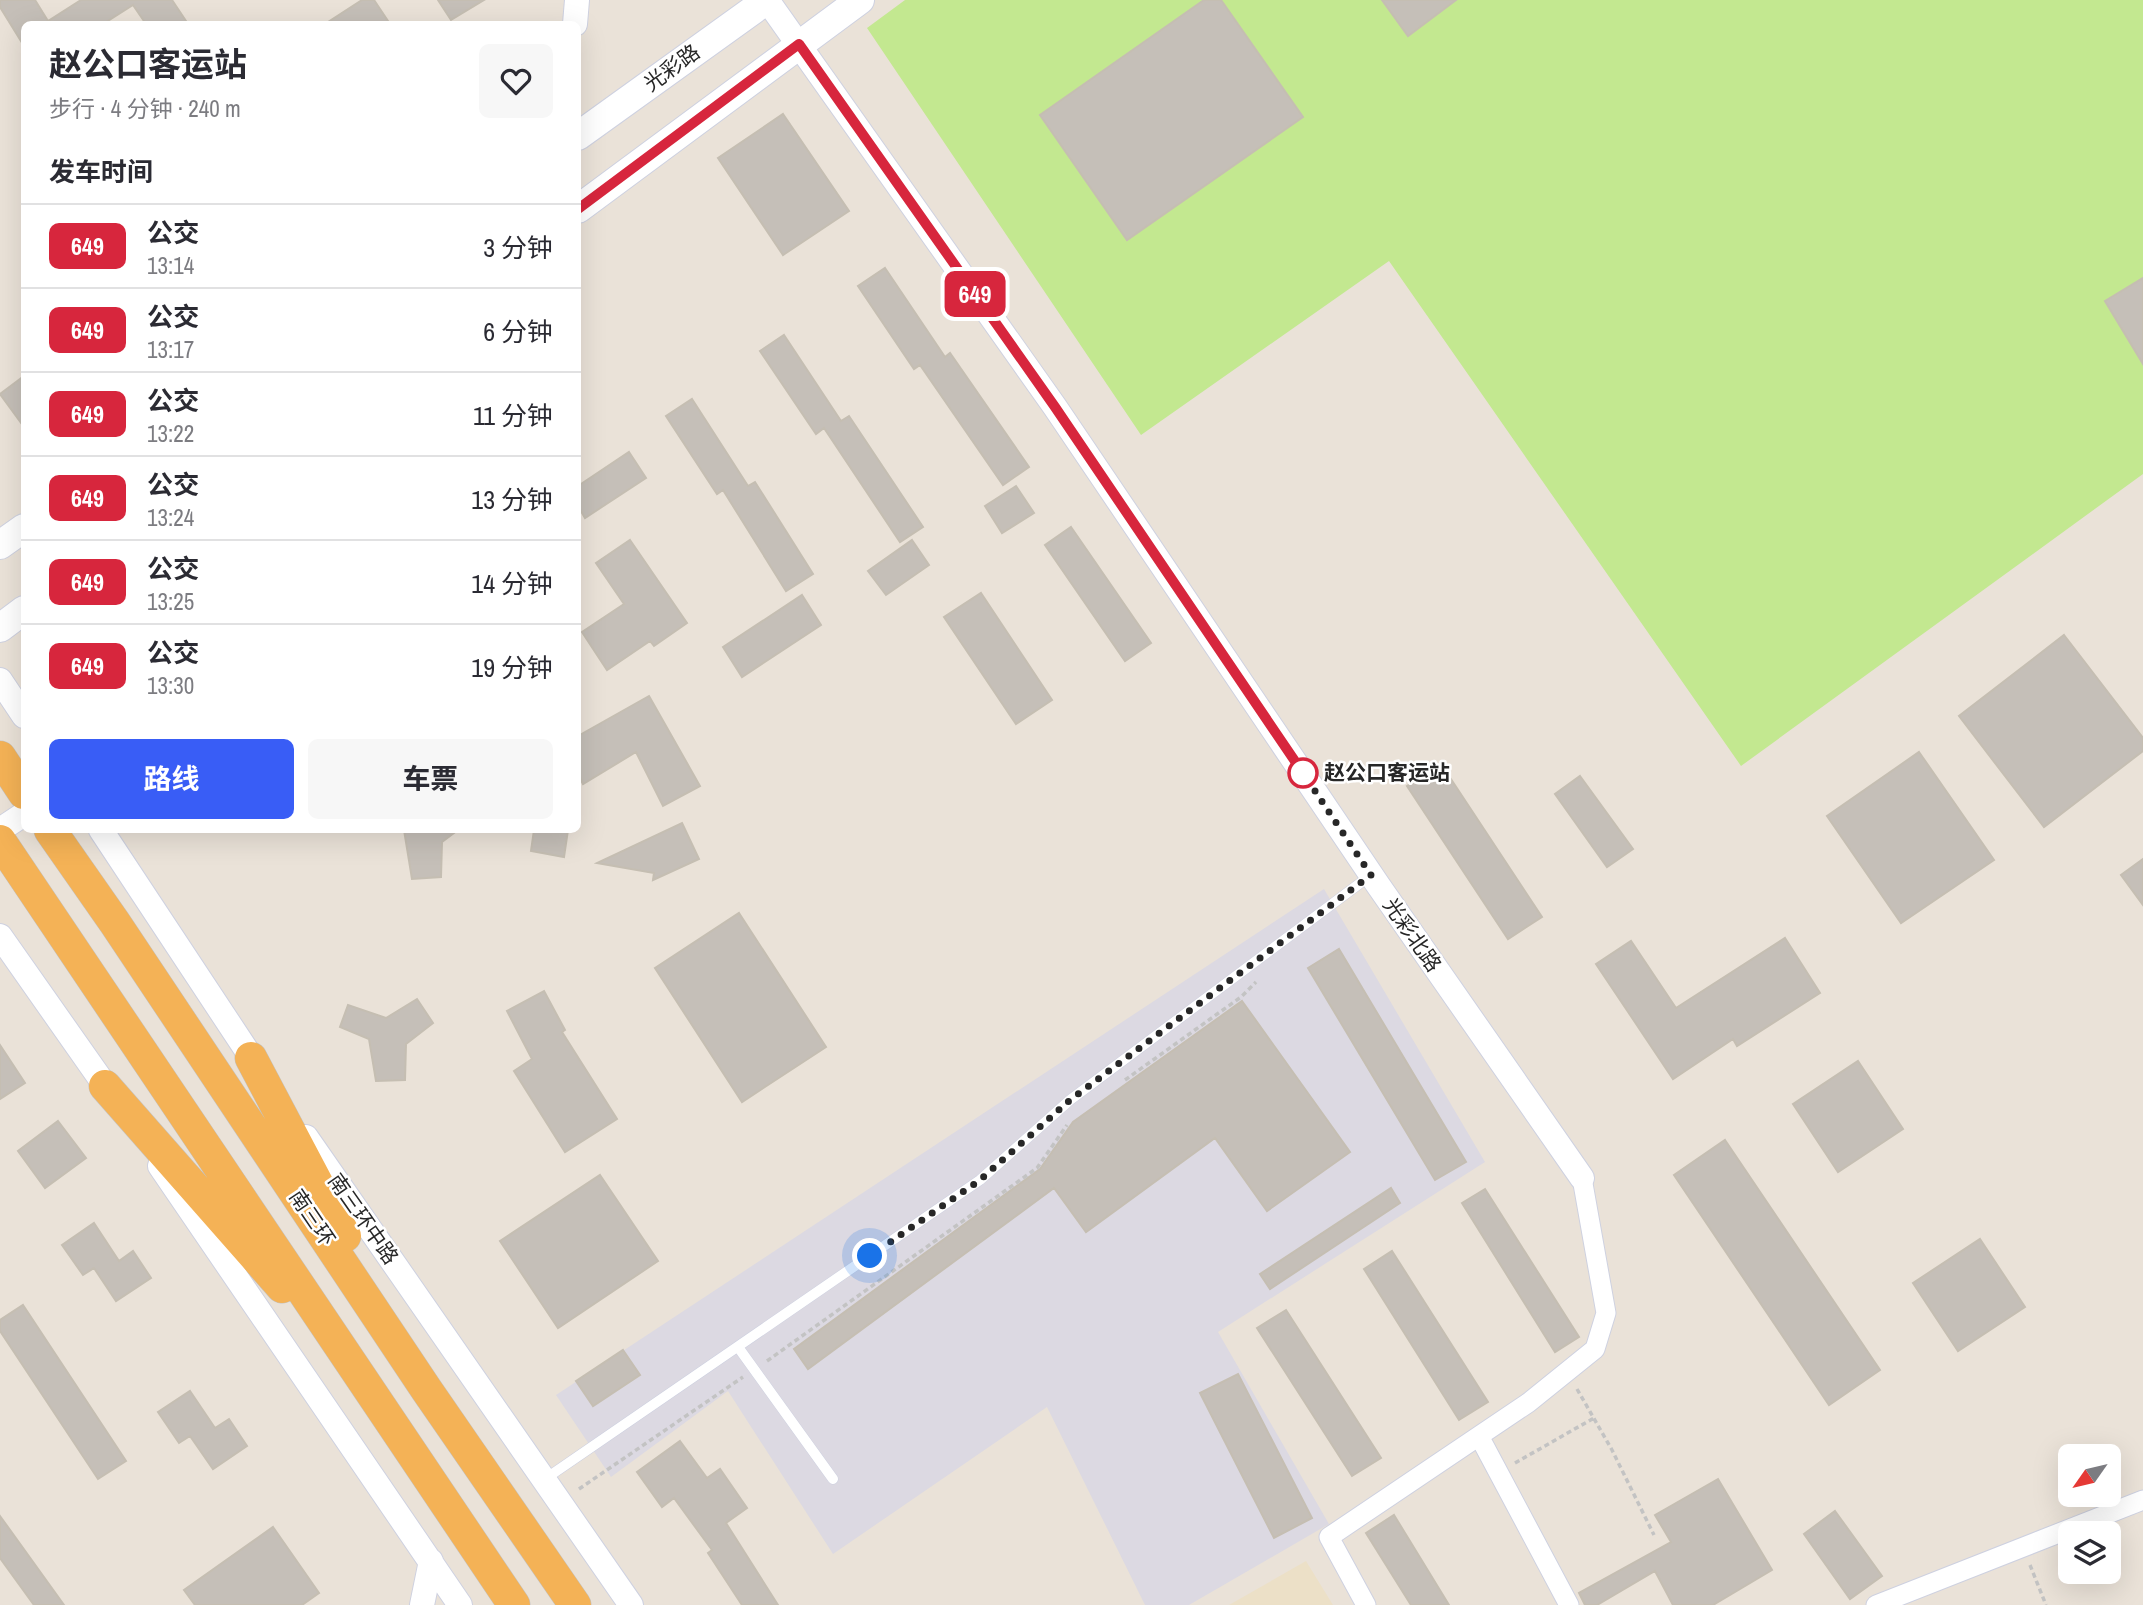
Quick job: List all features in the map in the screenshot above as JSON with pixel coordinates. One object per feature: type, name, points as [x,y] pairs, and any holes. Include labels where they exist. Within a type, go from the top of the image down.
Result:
[{"type":"highway","points":[[0,757],[21,788]]},
{"type":"highway","name":"南三环","points":[[52,833],[116,923],[426,1389],[575,1605]]},
{"type":"highway","points":[[0,841],[514,1605]]},
{"type":"highway","points":[[251,1058],[426,1389]]},
{"type":"highway","points":[[105,1086],[369,1386]]},
{"type":"main road","name":"光彩路","points":[[581,134],[767,0]]},
{"type":"main road","points":[[581,207],[860,0]]},
{"type":"main road","points":[[0,545],[21,529]]},
{"type":"main road","points":[[0,628],[21,612]]},
{"type":"street","points":[[575,21],[577,0]]},
{"type":"street","name":"光彩北路","points":[[767,0],[1055,407],[1371,875],[1581,1178]]},
{"type":"street","points":[[0,681],[21,712]]},
{"type":"street","points":[[0,830],[21,816]]},
{"type":"street","name":"南三环中路","points":[[103,833],[251,1058],[631,1605]]},
{"type":"street","points":[[0,936],[460,1605]]},
{"type":"street","points":[[1366,1605],[1329,1537],[1528,1403],[1595,1349],[1605,1313],[1581,1178]]},
{"type":"street","points":[[1479,1436],[1569,1605]]},
{"type":"street","points":[[1876,1605],[2143,1500]]},
{"type":"street","points":[[422,1605],[430,1561]]},
{"type":"lane","points":[[545,1479],[980,1180],[1070,1100],[1371,875]]},
{"type":"lane","points":[[738,1347],[833,1479]]},
{"type":"path","points":[[1567,1371],[1654,1535]]},
{"type":"path","points":[[1498,1473],[1594,1418]]},
{"type":"path","points":[[2023,1547],[2046,1605]]},
{"type":"shaded area","points":[[1324,889],[1485,1162],[1218,1332],[1329,1524],[1189,1605],[1145,1605],[1047,1407],[833,1554],[728,1391],[611,1477],[556,1395]]},
{"type":"shaded area","points":[[1306,1561],[1333,1605],[1229,1605]]},
{"type":"green space","points":[[905,0],[2143,0],[2143,474],[1741,766],[1389,261],[1141,435],[867,28]]},
{"type":"building","points":[[0,0],[35,0],[48,21],[21,21],[21,41],[0,7]]},
{"type":"building","points":[[81,0],[172,0],[186,21],[144,21],[133,5],[108,21],[48,21]]},
{"type":"building","points":[[362,0],[374,0],[388,21],[330,21]]},
{"type":"building","points":[[438,0],[484,0],[451,20]]},
{"type":"building","points":[[1204,0],[1221,0],[1303,117],[1127,240],[1040,115]]},
{"type":"building","points":[[1382,0],[1456,0],[1408,36]]},
{"type":"building","points":[[783,114],[849,211],[783,255],[718,158]]},
{"type":"building","points":[[885,268],[945,357],[950,353],[1029,467],[1003,485],[920,365],[914,369],[858,286]]},
{"type":"building","points":[[2143,278],[2143,364],[2105,301]]},
{"type":"building","points":[[784,335],[841,421],[849,416],[923,527],[900,542],[824,428],[816,434],[760,351]]},
{"type":"building","points":[[21,378],[21,423],[0,394]]},
{"type":"building","points":[[692,399],[748,486],[755,482],[813,574],[786,591],[723,490],[717,494],[666,416]]},
{"type":"building","points":[[629,452],[646,478],[585,518],[581,511],[581,484]]},
{"type":"building","points":[[1016,486],[1034,513],[1002,533],[985,506]]},
{"type":"building","points":[[1071,527],[1151,643],[1125,661],[1045,545]]},
{"type":"building","points":[[630,540],[687,623],[654,646],[650,641],[607,670],[582,632],[624,604],[596,563]]},
{"type":"building","points":[[912,540],[929,565],[886,595],[868,571]]},
{"type":"building","points":[[981,593],[1052,700],[1016,724],[944,617]]},
{"type":"building","points":[[802,595],[821,625],[742,677],[723,647]]},
{"type":"building","points":[[2064,635],[2143,738],[2143,751],[2044,827],[1959,716]]},
{"type":"building","points":[[649,696],[700,786],[663,806],[636,752],[583,784],[581,734]]},
{"type":"building","points":[[1919,752],[1994,860],[1901,923],[1827,816]]},
{"type":"building","points":[[1441,764],[1542,917],[1508,939],[1407,786]]},
{"type":"building","points":[[1580,776],[1633,849],[1607,867],[1555,794]]},
{"type":"building","points":[[682,823],[699,859],[653,880],[654,873],[597,863]]},
{"type":"building","points":[[404,833],[454,833],[442,842],[441,877],[412,879]]},
{"type":"building","points":[[534,833],[568,833],[564,857],[531,851]]},
{"type":"building","points":[[2143,859],[2143,905],[2121,875]]},
{"type":"building","points":[[739,913],[826,1047],[742,1102],[655,968]]},
{"type":"building","points":[[1785,938],[1820,993],[1737,1046],[1733,1039],[1673,1079],[1596,964],[1631,941],[1676,1008]]},
{"type":"building","points":[[1339,949],[1466,1162],[1435,1180],[1308,968]]},
{"type":"building","points":[[544,991],[565,1030],[562,1032],[617,1119],[565,1152],[514,1071],[532,1059],[507,1011]]},
{"type":"building","points":[[417,999],[433,1023],[406,1044],[405,1080],[376,1081],[369,1039],[340,1027],[348,1005],[386,1018]]},
{"type":"building","points":[[1242,1001],[1350,1152],[1267,1211],[1215,1138],[1086,1232],[1054,1188],[808,1369],[794,1349],[1040,1169],[1073,1122]]},
{"type":"building","points":[[0,1045],[25,1083],[0,1099]]},
{"type":"building","points":[[1858,1061],[1903,1129],[1838,1172],[1793,1104]]},
{"type":"building","points":[[58,1121],[86,1158],[45,1188],[18,1151]]},
{"type":"building","points":[[1725,1140],[1880,1370],[1829,1405],[1674,1175]]},
{"type":"building","points":[[600,1175],[658,1261],[558,1328],[500,1241]]},
{"type":"building","points":[[1391,1188],[1400,1203],[1270,1289],[1260,1274]]},
{"type":"building","points":[[1485,1189],[1579,1337],[1555,1352],[1462,1203]]},
{"type":"building","points":[[94,1223],[119,1261],[133,1251],[151,1278],[116,1301],[94,1268],[83,1275],[62,1245]]},
{"type":"building","points":[[1980,1239],[2025,1307],[1958,1351],[1913,1283]]},
{"type":"building","points":[[1392,1251],[1488,1402],[1459,1420],[1364,1269]]},
{"type":"building","points":[[23,1305],[126,1461],[98,1479],[0,1331],[0,1320]]},
{"type":"building","points":[[1286,1310],[1381,1458],[1352,1476],[1257,1328]]},
{"type":"building","points":[[623,1350],[640,1375],[593,1406],[576,1381]]},
{"type":"building","points":[[1238,1374],[1312,1518],[1274,1538],[1200,1393]]},
{"type":"building","points":[[190,1391],[215,1428],[229,1419],[247,1446],[213,1469],[190,1436],[179,1443],[158,1412]]},
{"type":"building","points":[[680,1441],[707,1478],[720,1469],[747,1508],[726,1523],[778,1605],[742,1605],[708,1553],[712,1550],[674,1498],[662,1507],[637,1472]]},
{"type":"building","points":[[1718,1479],[1772,1570],[1713,1605],[1673,1605],[1655,1571],[1597,1605],[1585,1605],[1579,1593],[1671,1542],[1655,1515]]},
{"type":"building","points":[[1835,1511],[1882,1576],[1850,1599],[1804,1534]]},
{"type":"building","points":[[1394,1515],[1449,1605],[1411,1605],[1366,1533]]},
{"type":"building","points":[[0,1516],[64,1605],[34,1605],[0,1558]]},
{"type":"building","points":[[273,1527],[319,1593],[302,1605],[195,1605],[184,1590]]},
{"type":"bus line","name":"649","points":[[581,207],[799,44],[1055,407],[1303,773]]},
{"type":"place","name":"赵公口客运站","points":[[1303,773]]},
{"type":"route","points":[[870,1256],[980,1180],[1070,1100],[1371,875],[1303,773]]}]
